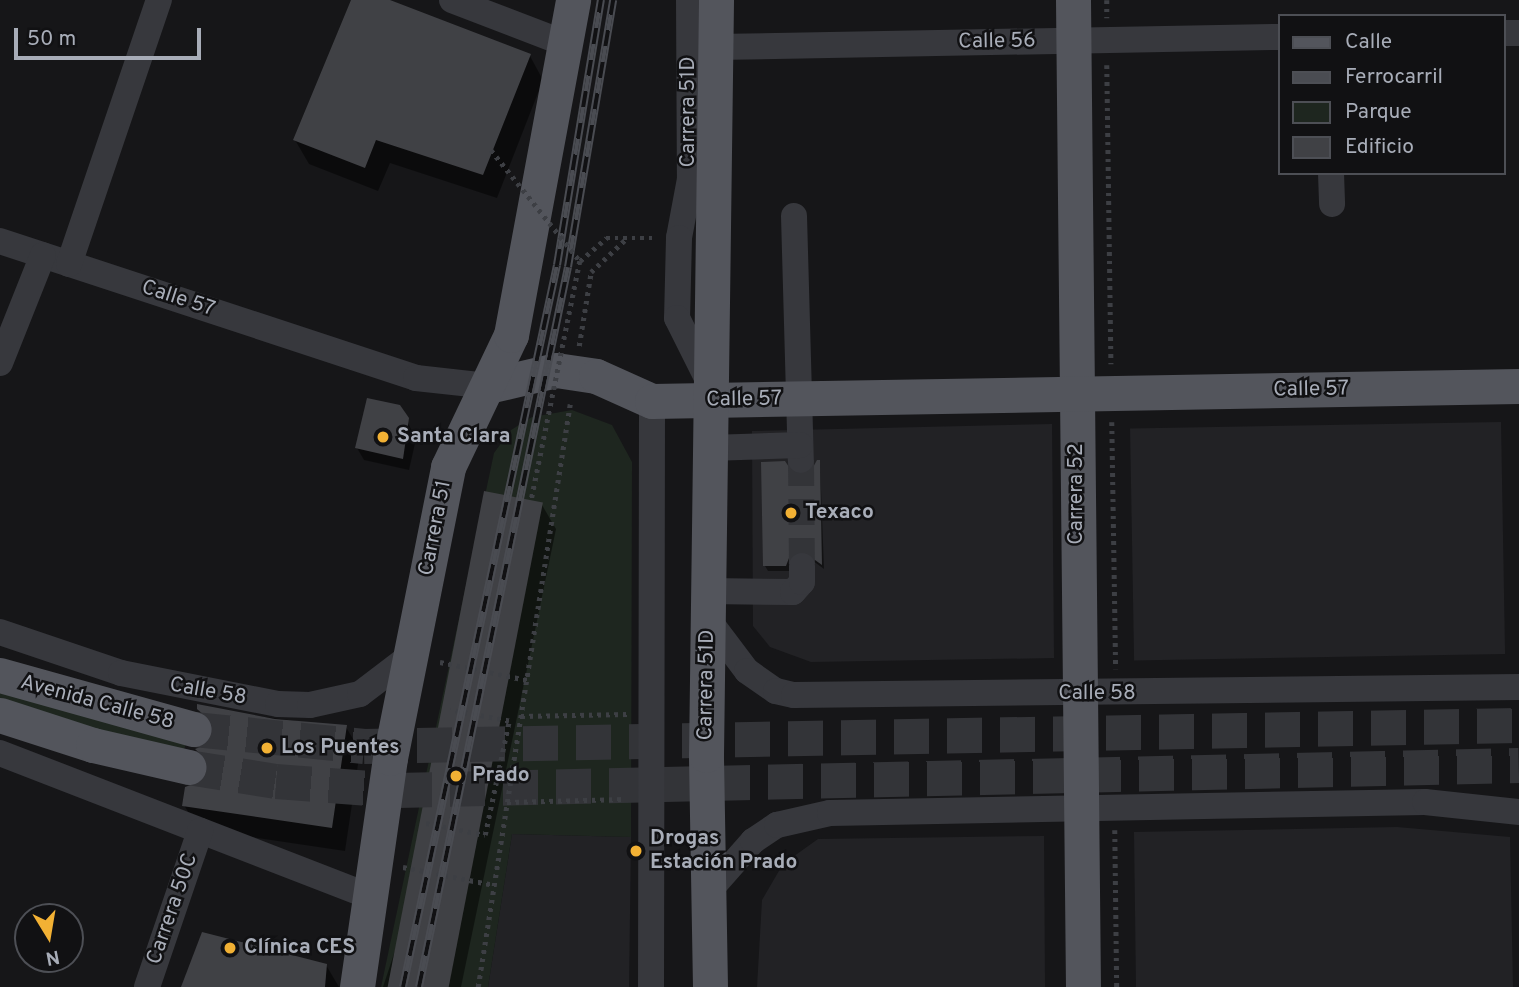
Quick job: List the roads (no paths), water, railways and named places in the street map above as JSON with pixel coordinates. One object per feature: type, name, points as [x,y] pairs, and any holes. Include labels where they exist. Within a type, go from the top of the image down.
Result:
[{"type":"main road","name":"Carrera 51","points":[[357,987],[369,896],[425,659],[447,467],[463,429],[488,386],[511,335],[573,0]]},
{"type":"main road","name":"Carrera 51D","points":[[710,987],[707,605],[716,0]]},
{"type":"main road","name":"Carrera 52","points":[[1073,0],[1090,41],[1076,394],[1083,987]]},
{"type":"main road","name":"Calle 57","points":[[488,386],[541,372],[575,370],[652,401],[710,392],[800,400],[1519,386]]},
{"type":"main road","name":"Avenida Calle 58","points":[[0,675],[194,729]]},
{"type":"main road","name":"Avenida Calle 58","points":[[0,715],[93,745],[188,767]]},
{"type":"street","points":[[69,264],[159,0]]},
{"type":"street","points":[[452,0],[564,43]]},
{"type":"street","name":"Carrera 51D","points":[[689,0],[690,179],[679,237],[677,318],[710,392]]},
{"type":"street","name":"Calle 56","points":[[715,47],[1278,37]]},
{"type":"street","points":[[1331,175],[1332,204]]},
{"type":"street","points":[[709,448],[800,453],[794,216]]},
{"type":"street","name":"Calle 57","points":[[0,241],[416,377],[488,386]]},
{"type":"street","points":[[0,363],[43,255]]},
{"type":"street","points":[[651,987],[652,401]]},
{"type":"street","points":[[707,605],[793,593],[802,582],[802,566]]},
{"type":"street","name":"Calle 58","points":[[707,605],[747,671],[776,691],[794,695],[1519,687]]},
{"type":"street","name":"Calle 58","points":[[0,632],[134,676],[278,704],[322,704],[360,694],[425,659]]},
{"type":"street","points":[[0,753],[369,896]]},
{"type":"street","points":[[708,892],[753,841],[804,816],[1455,802],[1519,812]]},
{"type":"street","name":"Carrera 50C","points":[[147,987],[201,831]]},
{"type":"tunnel","points":[[801,460],[802,566]]},
{"type":"tunnel","points":[[194,729],[364,746],[1519,725]]},
{"type":"tunnel","points":[[188,767],[276,781],[397,790],[1519,765]]},
{"type":"railway","points":[[403,987],[557,265],[601,0]]},
{"type":"railway","points":[[419,987],[568,267],[613,0]]},
{"type":"place","name":"Santa Clara","points":[[383,437]]},
{"type":"place","name":"Texaco","points":[[791,513]]},
{"type":"place","name":"Los Puentes","points":[[267,748]]},
{"type":"place","name":"Prado","points":[[456,776]]},
{"type":"place","name":"Drogas Estación Prado","points":[[636,851]]},
{"type":"place","name":"Clínica CES","points":[[230,948]]}]
